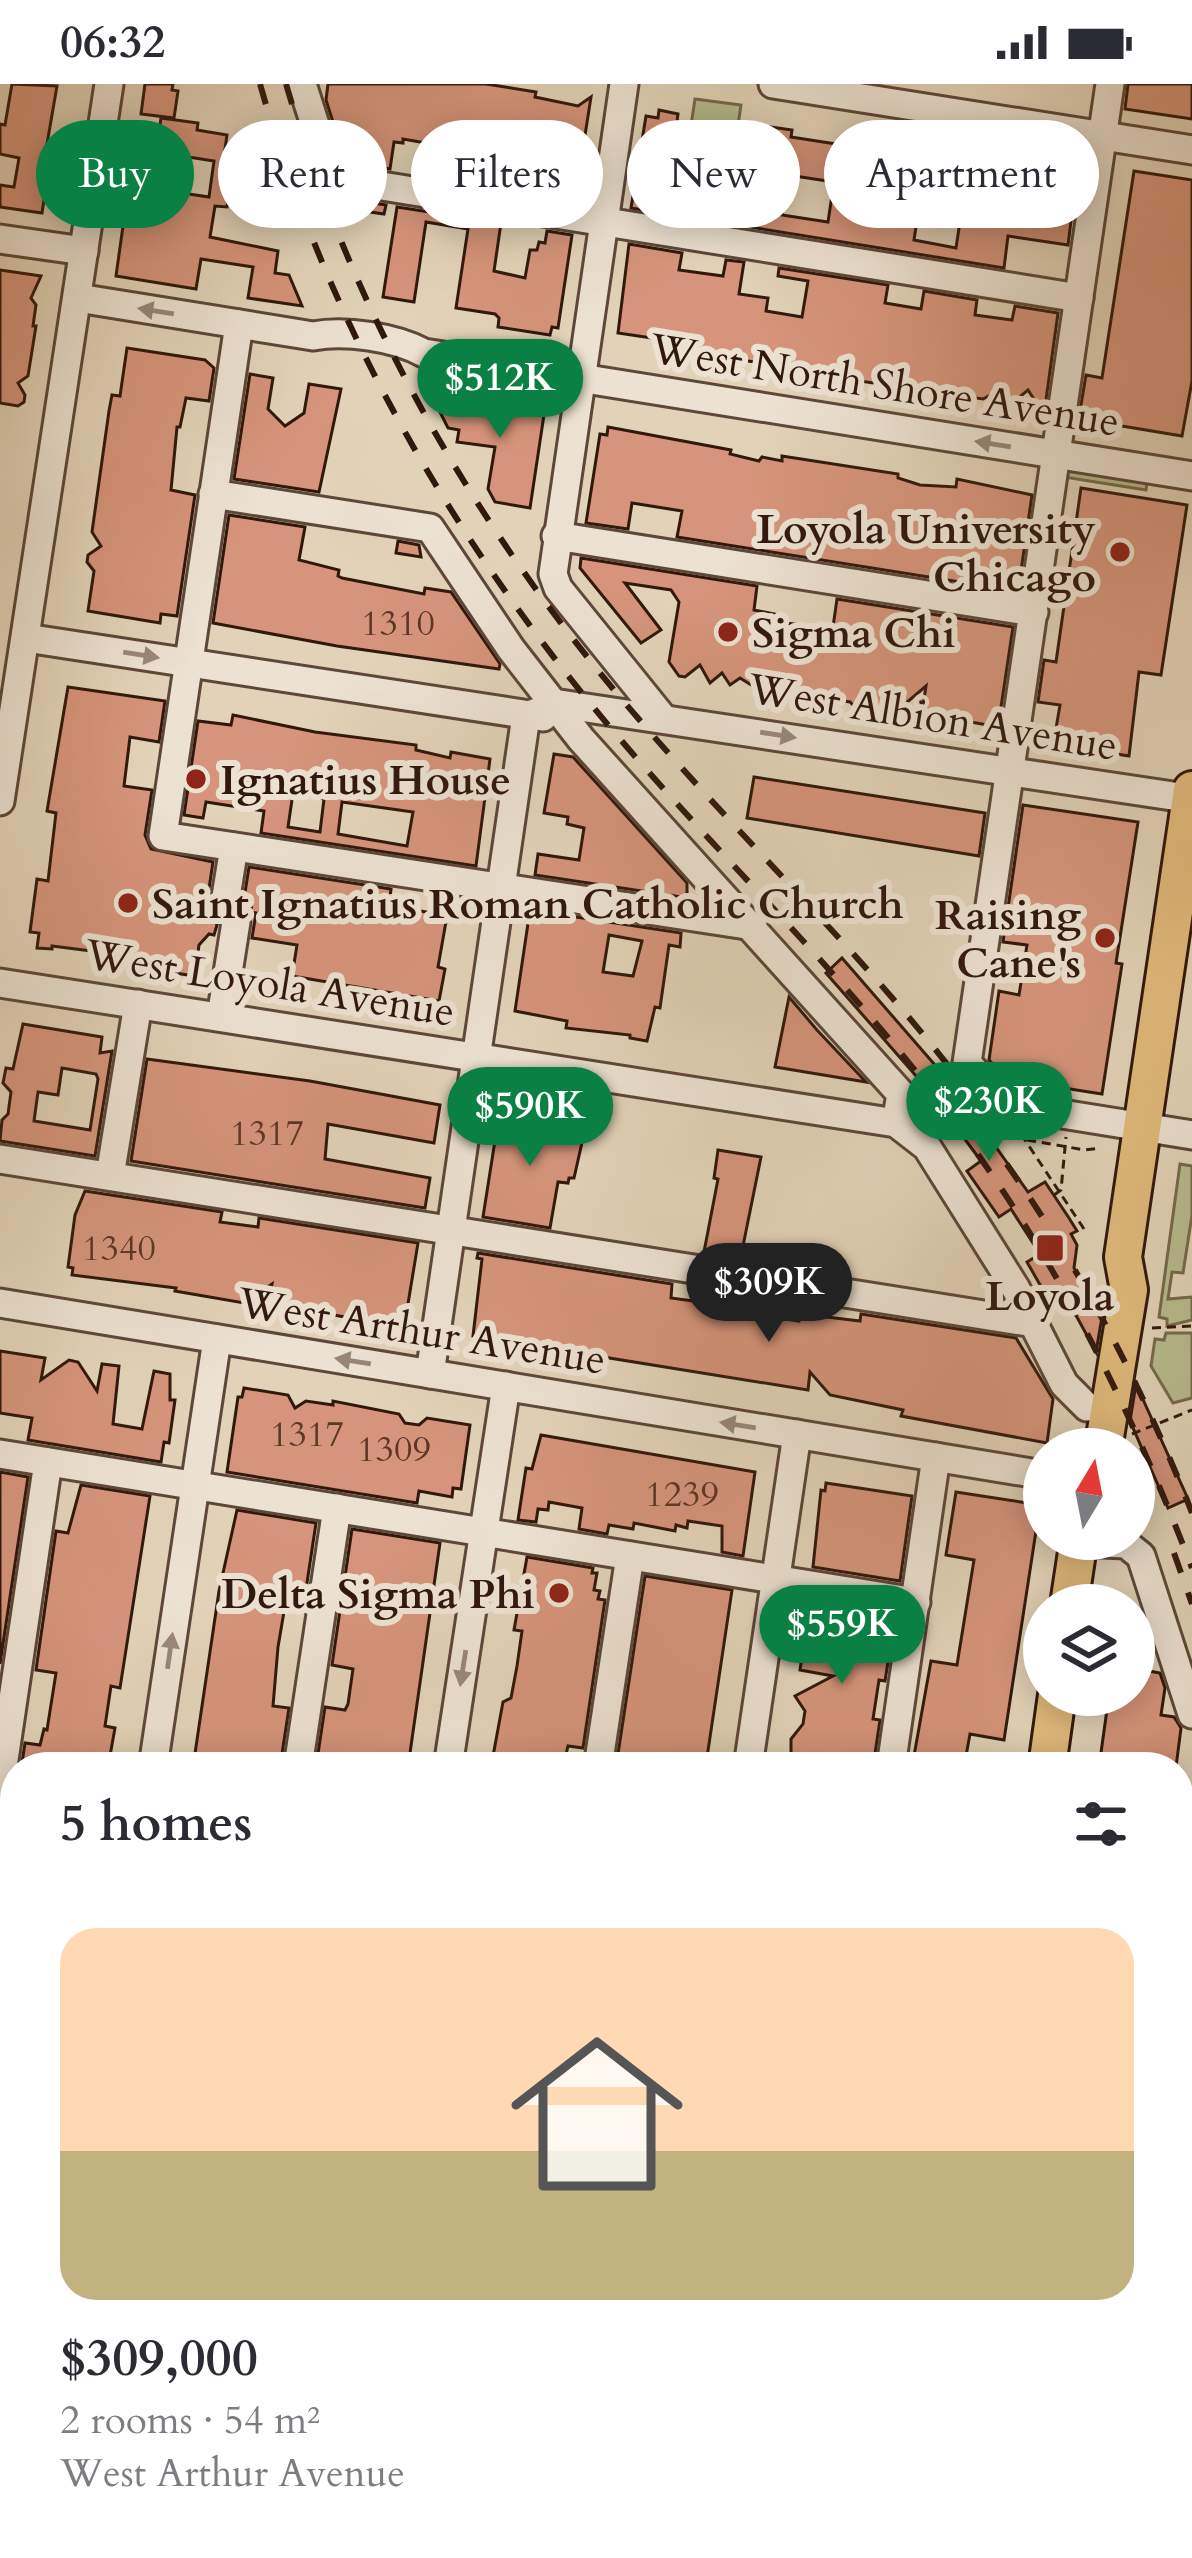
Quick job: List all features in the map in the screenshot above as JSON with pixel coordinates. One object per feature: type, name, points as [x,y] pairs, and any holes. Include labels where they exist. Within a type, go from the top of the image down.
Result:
[{"type":"main road","points":[[1118,1428],[1129,1290],[1124,1257],[1192,796]]},
{"type":"main road","points":[[1088,1428],[1107,1285],[1124,1257]]},
{"type":"main road","points":[[1049,1752],[1054,1716]]},
{"type":"street","points":[[0,801],[109,84]]},
{"type":"street","points":[[302,84],[332,178],[411,190]]},
{"type":"street","points":[[624,84],[603,220],[1079,298]]},
{"type":"street","points":[[773,84],[1192,150]]},
{"type":"street","points":[[1110,84],[967,1063],[1006,1106],[1192,1135]]},
{"type":"street","points":[[602,228],[553,574],[558,587],[662,717]]},
{"type":"street","points":[[0,239],[84,251]]},
{"type":"street","name":"West North Shore Avenue","points":[[77,298],[313,336],[328,345],[406,357],[424,353],[1192,476]]},
{"type":"street","points":[[239,324],[163,836],[753,926]]},
{"type":"street","points":[[213,494],[430,528],[560,712],[901,1094],[896,1124],[927,1147],[1034,1323],[1064,1384],[1088,1407]]},
{"type":"street","points":[[556,536],[1034,612]]},
{"type":"street","name":"West Albion Avenue","points":[[26,638],[526,716],[560,712],[660,731],[662,717],[1192,796]]},
{"type":"street","points":[[430,1374],[526,716]]},
{"type":"street","points":[[221,1017],[236,922],[225,903],[234,847]]},
{"type":"street","name":"West Loyola Avenue","points":[[0,983],[896,1124]]},
{"type":"street","points":[[110,1176],[138,1004]]},
{"type":"street","points":[[0,1159],[1034,1323]]},
{"type":"street","name":"West Arthur Avenue","points":[[0,1303],[1023,1471]]},
{"type":"street","points":[[155,1752],[217,1339]]},
{"type":"street","points":[[450,1752],[506,1386]]},
{"type":"street","points":[[750,1752],[797,1434]]},
{"type":"street","points":[[0,1454],[916,1602]]},
{"type":"street","points":[[893,1752],[936,1457]]},
{"type":"street","points":[[5,1752],[48,1462]]},
{"type":"street","points":[[300,1752],[337,1508]]},
{"type":"street","points":[[600,1752],[630,1556]]},
{"type":"street","points":[[1142,1560],[1192,1714]]},
{"type":"path","points":[[1018,1130],[1086,1232]]},
{"type":"path","points":[[1054,1195],[1060,1190],[1066,1130]]},
{"type":"path","points":[[1026,1140],[1100,1148]]},
{"type":"path","points":[[1147,1327],[1192,1326]]},
{"type":"path","points":[[1150,1428],[1192,1410]]},
{"type":"green space","points":[[695,99],[741,105],[739,120],[692,120]]},
{"type":"green space","points":[[1065,469],[1147,483],[1146,490],[1058,476]]},
{"type":"green space","points":[[1180,1164],[1192,1166],[1192,1215],[1183,1273],[1172,1272],[1168,1299],[1192,1297],[1192,1320],[1167,1326],[1167,1319],[1159,1317]]},
{"type":"green space","points":[[1166,1333],[1192,1333],[1192,1398],[1173,1403],[1151,1366],[1155,1339],[1164,1340]]},
{"type":"building","points":[[12,84],[57,86],[51,120],[36,120],[36,212],[0,207],[0,185],[14,187],[19,158],[0,154],[0,124],[5,125]]},
{"type":"building","points":[[145,84],[173,84],[172,90],[178,91],[174,118],[141,114]]},
{"type":"building","points":[[328,84],[486,84],[536,92],[535,97],[578,106],[591,97],[587,120],[411,120],[411,140],[394,142],[390,169],[387,120],[332,120],[326,100]]},
{"type":"building","points":[[1128,84],[1192,84],[1192,119],[1125,109]]},
{"type":"building","points":[[659,110],[678,114],[677,120],[645,120],[646,116],[658,118]]},
{"type":"building","points":[[194,122],[197,130],[218,134],[218,206],[210,237],[278,251],[275,273],[289,275],[302,306],[248,298],[253,267],[201,259],[196,289],[116,276],[123,228],[194,228],[194,195],[209,197],[214,161],[194,158]]},
{"type":"building","points":[[800,138],[824,142],[824,180],[800,177]]},
{"type":"building","points":[[1134,171],[1192,180],[1192,381],[1182,436],[1092,421],[1080,411],[1086,375],[1102,378]]},
{"type":"building","points":[[397,207],[411,209],[411,228],[425,228],[414,302],[383,297]]},
{"type":"building","points":[[800,218],[824,221],[824,228],[916,228],[914,240],[956,248],[959,228],[1070,228],[1068,245],[1008,236],[1004,268],[756,228],[800,228]]},
{"type":"building","points":[[462,228],[500,228],[494,271],[525,278],[530,250],[545,243],[547,231],[572,235],[558,328],[552,327],[550,335],[498,327],[495,314],[456,308],[468,229]]},
{"type":"building","points":[[629,244],[682,253],[679,270],[723,276],[726,260],[744,262],[739,294],[768,298],[766,311],[802,317],[808,281],[778,276],[779,268],[888,285],[885,303],[921,309],[924,291],[977,300],[975,315],[1012,320],[1015,306],[1058,313],[1045,407],[1039,407],[1028,390],[1011,404],[996,392],[983,399],[791,371],[791,367],[705,355],[671,348],[672,341],[618,333]]},
{"type":"building","points":[[0,270],[41,276],[31,298],[36,305],[36,326],[28,376],[18,383],[25,395],[18,406],[0,403]]},
{"type":"building","points":[[127,348],[205,360],[214,368],[209,401],[186,398],[177,427],[171,490],[195,495],[177,616],[161,614],[160,623],[88,611],[94,571],[88,555],[101,546],[92,532],[109,411],[112,395],[120,396]]},
{"type":"building","points":[[250,374],[273,378],[268,409],[285,426],[304,413],[309,384],[341,389],[319,492],[234,479]]},
{"type":"building","points":[[443,392],[545,408],[530,508],[495,502],[488,489],[495,447],[457,442],[459,430],[448,428],[440,412]]},
{"type":"building","points":[[608,427],[731,450],[730,454],[759,461],[762,457],[782,461],[782,456],[898,474],[920,485],[956,487],[957,479],[1032,495],[1021,571],[1015,570],[1014,577],[981,571],[979,585],[677,537],[682,511],[632,503],[628,529],[586,523],[600,434],[607,435]]},
{"type":"building","name":"Loyola University Chicago","points":[[1081,488],[1187,505],[1161,675],[1139,672],[1129,756],[1059,745],[1054,740],[1060,705],[1038,702],[1044,660],[1056,662]]},
{"type":"building","points":[[229,515],[305,527],[299,560],[339,570],[342,578],[424,594],[425,588],[451,592],[499,669],[213,623]]},
{"type":"building","points":[[398,541],[419,545],[421,557],[396,553]]},
{"type":"building","points":[[581,558],[757,586],[754,610],[779,615],[778,622],[795,624],[795,628],[832,634],[837,599],[1013,627],[998,727],[922,713],[926,686],[892,715],[888,708],[866,706],[861,713],[850,702],[774,690],[767,680],[756,688],[740,678],[730,685],[722,673],[710,683],[700,665],[685,677],[679,676],[669,662],[679,602],[671,590],[625,583],[661,630],[641,643],[580,568]]},
{"type":"building","name":"Saint Ignatius Roman Catholic Church","points":[[68,687],[165,701],[159,742],[130,737],[124,786],[152,790],[145,835],[151,849],[213,862],[207,902],[217,925],[214,935],[209,934],[199,945],[195,976],[140,968],[141,961],[123,955],[37,948],[39,933],[30,932],[37,879],[48,881],[56,813],[47,811]]},
{"type":"building","points":[[233,715],[416,745],[416,750],[450,758],[451,752],[490,759],[476,866],[261,833],[264,811],[206,802],[203,818],[184,815],[198,721],[231,725]],"holes":[[[293,793],[324,799],[320,832],[288,827]],[[342,802],[413,812],[407,846],[338,834]]]},
{"type":"building","points":[[554,754],[573,757],[687,883],[687,895],[695,899],[535,875],[538,854],[579,860],[584,828],[567,824],[568,817],[544,813]]},
{"type":"building","points":[[754,777],[985,813],[979,856],[747,818]]},
{"type":"building","points":[[1023,805],[1138,822],[1102,1094],[1007,1079],[989,1060],[999,991],[1019,995],[1027,945],[1003,942]]},
{"type":"building","points":[[249,867],[391,889],[389,905],[447,916],[438,967],[445,969],[439,1001],[292,976],[297,945],[252,938],[256,913],[251,912],[252,900],[244,899]]},
{"type":"building","points":[[530,910],[681,933],[680,947],[669,945],[660,1008],[655,1007],[647,1041],[566,1028],[567,1021],[515,1011]],"holes":[[[609,935],[642,941],[633,976],[603,972]]]},
{"type":"building","points":[[842,958],[948,1080],[1028,1192],[1045,1182],[1069,1218],[1077,1231],[1071,1234],[1077,1245],[1074,1268],[1102,1317],[1096,1352],[1066,1297],[1047,1297],[1027,1262],[1040,1254],[1011,1209],[999,1217],[967,1171],[981,1161],[931,1093],[826,973]]},
{"type":"building","points":[[789,997],[817,1030],[866,1082],[775,1067]]},
{"type":"building","points":[[23,1024],[102,1037],[100,1053],[112,1051],[95,1156],[0,1141],[11,1092],[3,1083],[6,1068],[13,1069]],"holes":[[[62,1068],[96,1074],[90,1130],[34,1121],[38,1092],[58,1095]]]},
{"type":"building","points":[[147,1059],[440,1105],[434,1143],[328,1124],[325,1159],[430,1178],[425,1208],[131,1161]]},
{"type":"building","points":[[499,1115],[585,1129],[574,1178],[558,1182],[550,1228],[483,1217]]},
{"type":"building","points":[[718,1150],[761,1157],[742,1251],[745,1259],[704,1252],[718,1179],[714,1178]]},
{"type":"building","points":[[85,1191],[222,1212],[220,1222],[258,1227],[259,1218],[418,1243],[404,1328],[268,1307],[272,1284],[244,1303],[176,1288],[72,1275],[73,1268],[68,1267],[75,1215]]},
{"type":"building","points":[[478,1253],[672,1284],[671,1298],[701,1302],[703,1289],[739,1294],[737,1311],[765,1316],[799,1321],[802,1304],[819,1307],[818,1316],[860,1321],[861,1314],[1016,1338],[1053,1399],[1049,1428],[1023,1428],[1023,1439],[901,1416],[903,1410],[830,1395],[810,1372],[808,1390],[473,1336],[482,1259],[477,1258]]},
{"type":"building","points":[[0,1351],[45,1358],[41,1380],[69,1360],[78,1362],[97,1391],[102,1364],[119,1366],[113,1424],[142,1429],[154,1371],[170,1374],[170,1400],[175,1400],[169,1443],[164,1442],[161,1462],[28,1440],[32,1418],[0,1413]]},
{"type":"building","points":[[1136,1384],[1188,1499],[1168,1508],[1155,1478],[1155,1428],[1133,1428]]},
{"type":"building","points":[[244,1388],[288,1395],[295,1408],[306,1401],[333,1405],[333,1401],[399,1414],[405,1423],[419,1425],[427,1418],[470,1425],[461,1489],[453,1488],[452,1497],[419,1491],[417,1503],[227,1472],[238,1397]]},
{"type":"building","points":[[541,1435],[755,1472],[743,1556],[722,1552],[722,1526],[688,1521],[687,1528],[676,1525],[675,1531],[634,1523],[633,1529],[609,1525],[607,1534],[579,1529],[582,1508],[549,1502],[548,1510],[538,1509],[536,1522],[518,1520],[526,1468],[532,1469]]},
{"type":"building","points":[[0,1472],[28,1477],[0,1664]]},
{"type":"building","points":[[826,1483],[912,1496],[900,1581],[813,1567],[821,1490],[825,1491]]},
{"type":"building","points":[[81,1485],[150,1496],[120,1688],[111,1686],[105,1726],[115,1728],[111,1752],[24,1752],[25,1743],[40,1745],[47,1730],[56,1673],[36,1670],[56,1531],[68,1533]]},
{"type":"building","points":[[956,1492],[1023,1502],[1023,1560],[1032,1560],[1028,1584],[1023,1584],[1023,1616],[1004,1740],[970,1734],[967,1752],[915,1752],[931,1661],[957,1665],[974,1560],[946,1555]]},
{"type":"building","points":[[237,1510],[316,1523],[305,1596],[287,1594],[278,1647],[273,1706],[289,1708],[282,1752],[195,1752],[219,1591]]},
{"type":"building","points":[[352,1529],[440,1543],[410,1752],[318,1752],[325,1707],[345,1710],[348,1704],[353,1669],[332,1665]]},
{"type":"building","points":[[527,1557],[593,1568],[592,1573],[597,1573],[594,1590],[600,1591],[598,1599],[605,1600],[583,1748],[494,1752],[503,1702],[511,1698],[517,1666],[522,1631],[514,1630]]},
{"type":"building","points":[[645,1576],[732,1590],[708,1752],[618,1752]]},
{"type":"building","points":[[810,1603],[895,1617],[885,1681],[879,1680],[873,1719],[880,1720],[875,1752],[791,1752],[791,1739],[803,1724],[805,1711],[795,1696],[833,1676],[800,1670]]},
{"type":"building","points":[[1155,1672],[1160,1673],[1165,1688],[1161,1715],[1174,1717],[1181,1728],[1178,1752],[1101,1752],[1106,1716],[1155,1716]]},
{"type":"railway","points":[[260,84],[322,262],[404,431],[452,512],[561,666],[620,739],[879,1027],[959,1128],[1029,1232],[1091,1340],[1192,1568]]},
{"type":"railway","points":[[286,84],[348,258],[387,342],[477,502],[529,579],[643,724],[918,1028],[1001,1137]]},
{"type":"railway","points":[[982,1130],[1044,1220],[1100,1315],[1192,1513]]},
{"type":"railway","points":[[1174,1553],[1192,1604]]},
{"type":"place","name":"Loyola University Chicago","points":[[1120,552]]},
{"type":"place","name":"Sigma Chi","points":[[728,632]]},
{"type":"place","name":"Ignatius House","points":[[196,779]]},
{"type":"place","name":"Saint Ignatius Roman Catholic Church","points":[[128,903]]},
{"type":"place","name":"Raising Cane's","points":[[1105,938]]},
{"type":"place","name":"Loyola","points":[[1050,1248]]},
{"type":"place","name":"Delta Sigma Phi","points":[[559,1593]]}]
